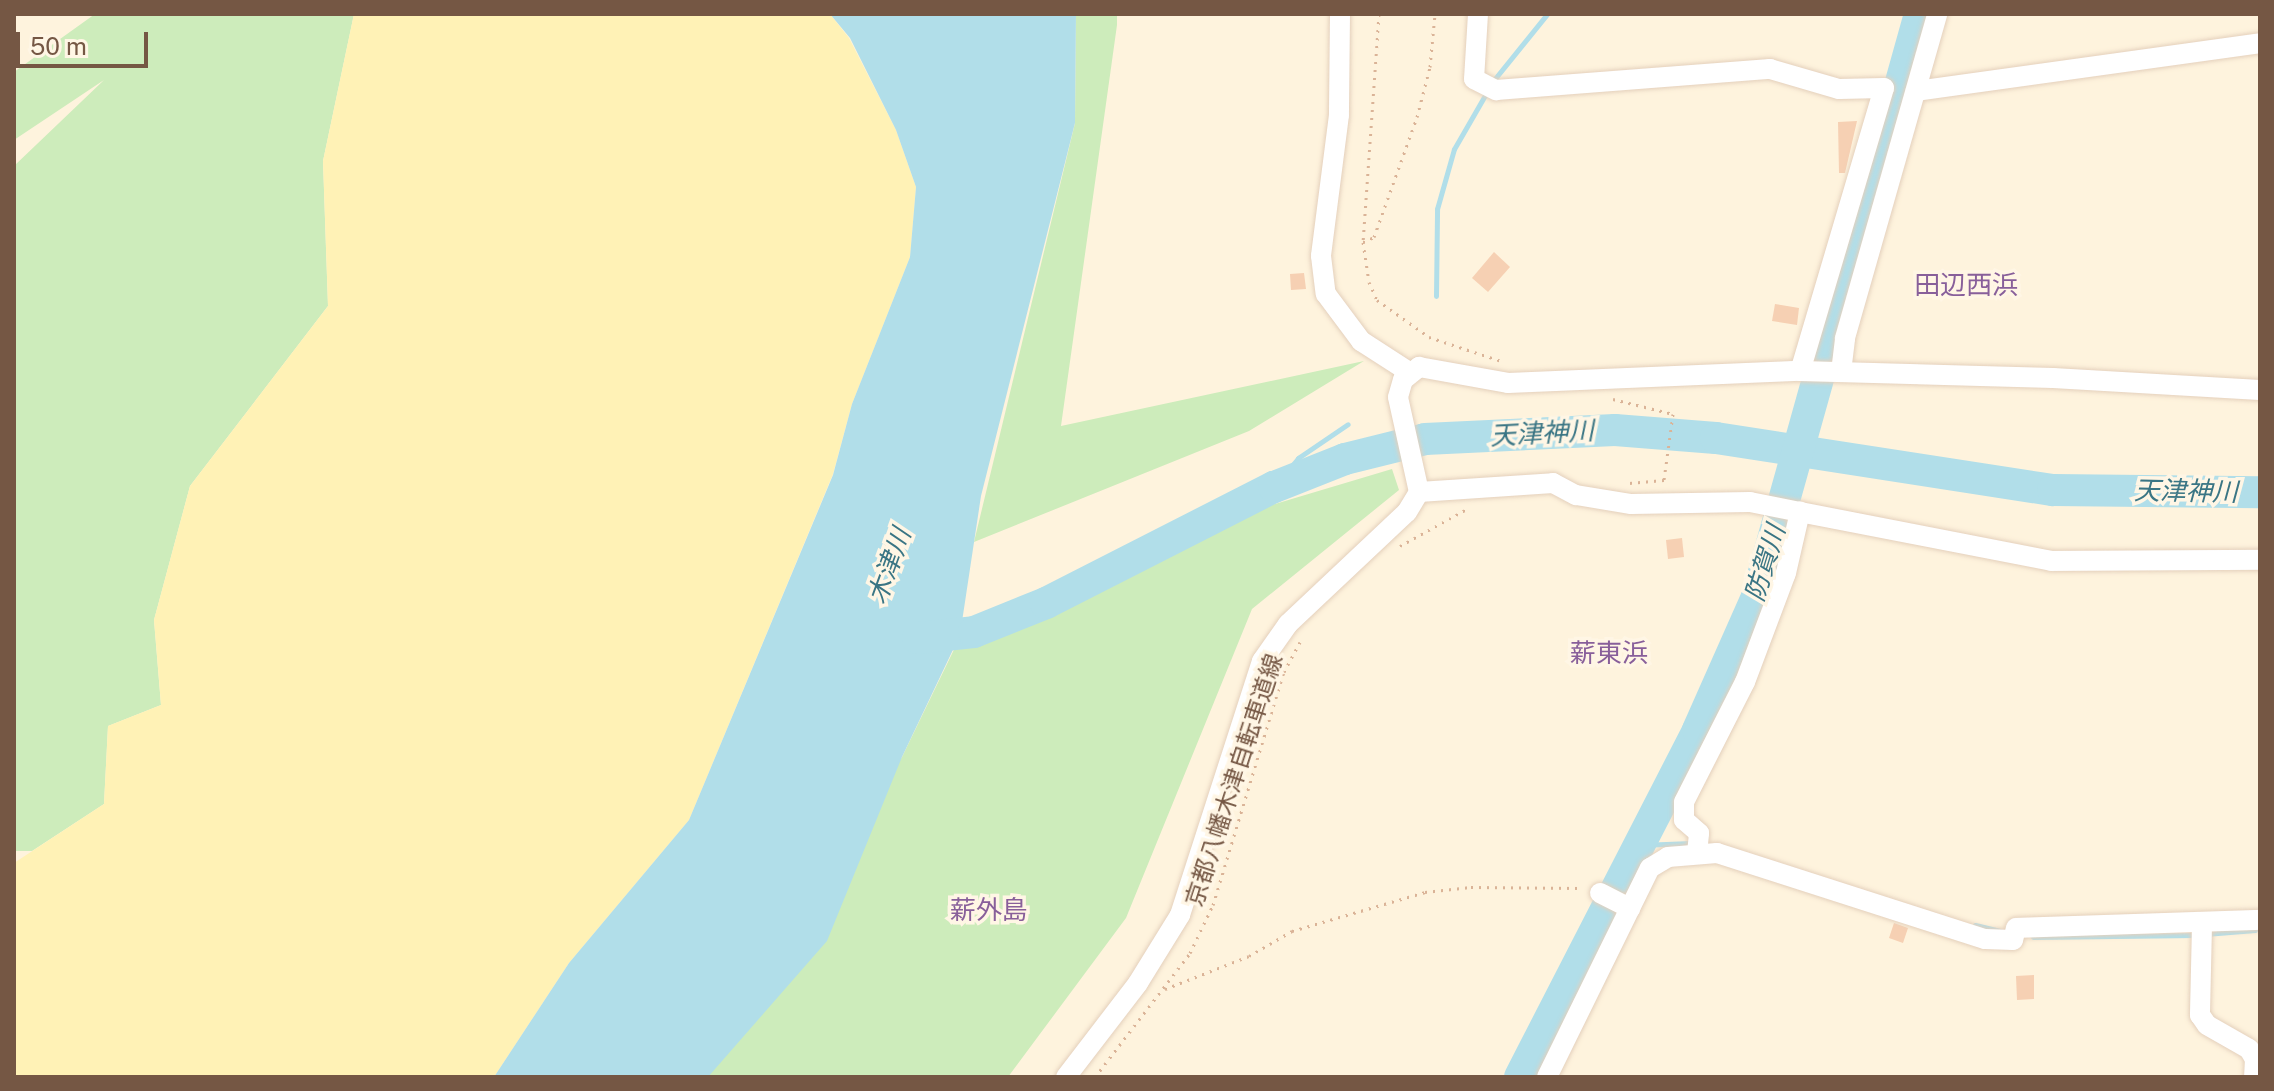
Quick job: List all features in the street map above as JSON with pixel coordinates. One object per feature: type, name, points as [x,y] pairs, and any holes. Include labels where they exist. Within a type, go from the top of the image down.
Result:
[{"type":"street","points":[[1340,14],[1339,115],[1321,256],[1326,294],[1361,341],[1409,372]]},
{"type":"street","points":[[1478,14],[1474,79],[1496,90],[1770,69],[1839,89],[1884,88],[1800,371]]},
{"type":"street","points":[[1841,372],[1845,338],[1937,14]]},
{"type":"street","points":[[1916,91],[2260,43]]},
{"type":"street","points":[[1066,1077],[1138,983],[1180,915],[1262,661],[1288,624],[1407,512],[1419,492],[1404,433],[1398,388],[1409,372],[1433,367],[1508,383],[1800,371],[2260,390]]},
{"type":"street","points":[[1419,492],[1553,483],[1576,495],[1631,504],[1750,502],[2051,561],[2260,560]]},
{"type":"street","points":[[1697,853],[1699,833],[1684,820],[1684,802],[1745,682],[1786,573],[1800,512]]},
{"type":"street","points":[[1547,1077],[1626,907],[1650,868],[1668,857],[1717,853],[1985,939],[2013,940],[2016,928],[2201,932],[2260,920]]},
{"type":"street","points":[[1600,893],[1626,907]]},
{"type":"street","points":[[2201,932],[2200,1015],[2207,1025],[2249,1049],[2255,1059],[2254,1077]]},
{"type":"path","points":[[1379,14],[1363,242],[1364,263],[1377,300],[1400,319],[1451,346],[1509,363]]},
{"type":"path","points":[[1363,242],[1374,237],[1417,117],[1430,67],[1435,14]]},
{"type":"path","points":[[1600,396],[1672,413],[1673,418],[1666,475],[1661,482],[1613,483]]},
{"type":"path","points":[[1394,551],[1416,534],[1473,506]]},
{"type":"path","name":"京都八幡木津自転車道線","points":[[1095,1077],[1165,989],[1213,905],[1284,672],[1307,633]]},
{"type":"path","points":[[1165,989],[1249,956],[1292,931],[1425,892],[1549,885],[1600,893]]},
{"type":"green space","points":[[95,14],[354,14],[323,161],[328,306],[190,486],[154,620],[161,705],[108,726],[104,804],[32,851],[14,851],[14,166],[104,80],[14,140],[14,72]]},
{"type":"green space","points":[[1076,14],[1117,14],[1117,25],[1061,426],[1364,361],[1249,431],[974,542],[1075,123]]},
{"type":"green space","points":[[1392,469],[1399,490],[1252,609],[1126,918],[1008,1077],[705,1077],[902,757],[962,633],[1046,603],[1262,508]]},
{"type":"sand","points":[[354,14],[830,14],[849,38],[896,130],[916,187],[910,257],[852,404],[833,474],[689,820],[569,963],[494,1077],[14,1077],[14,863],[104,804],[108,726],[161,705],[154,620],[190,486],[328,306],[323,161]]},
{"type":"water","name":"木津川","points":[[830,14],[1076,14],[1075,123],[981,496],[960,635],[902,757],[827,941],[708,1077],[494,1077],[569,963],[689,820],[833,475],[852,404],[910,257],[916,187],[896,130],[850,38]]},
{"type":"building","points":[[1857,121],[1845,173],[1839,173],[1838,122]]},
{"type":"building","points":[[1494,252],[1510,267],[1488,292],[1472,278]]},
{"type":"building","points":[[1304,273],[1306,289],[1291,290],[1290,274]]},
{"type":"building","points":[[1775,304],[1799,308],[1797,325],[1772,321]]},
{"type":"building","points":[[1682,538],[1684,557],[1668,559],[1666,540]]},
{"type":"building","points":[[1894,923],[1908,928],[1903,943],[1889,938]]},
{"type":"building","points":[[2034,975],[2034,999],[2017,1000],[2016,976]]},
{"type":"waterway","points":[[1493,81],[1547,14]]},
{"type":"waterway","name":"防賀川","points":[[1520,1077],[1698,730],[1757,597],[1920,14]]},
{"type":"waterway","points":[[1436,296],[1437,209],[1454,149],[1488,90]]},
{"type":"waterway","points":[[1274,487],[1298,458],[1348,424]]},
{"type":"waterway","name":"天津神川","points":[[918,638],[974,632],[1046,603],[1274,487],[1345,459],[1425,439],[1615,430],[1716,438],[2053,490],[2260,492]]},
{"type":"waterway","points":[[1639,845],[1693,843]]},
{"type":"waterway","points":[[1975,925],[2000,931]]},
{"type":"waterway","points":[[2205,934],[2255,930]]},
{"type":"waterway","points":[[2033,937],[2195,935]]},
{"type":"district","name":"田辺西浜","points":[[1966,285]]},
{"type":"district","name":"薪東浜","points":[[1609,653]]},
{"type":"district","name":"薪外島","points":[[989,910]]}]
